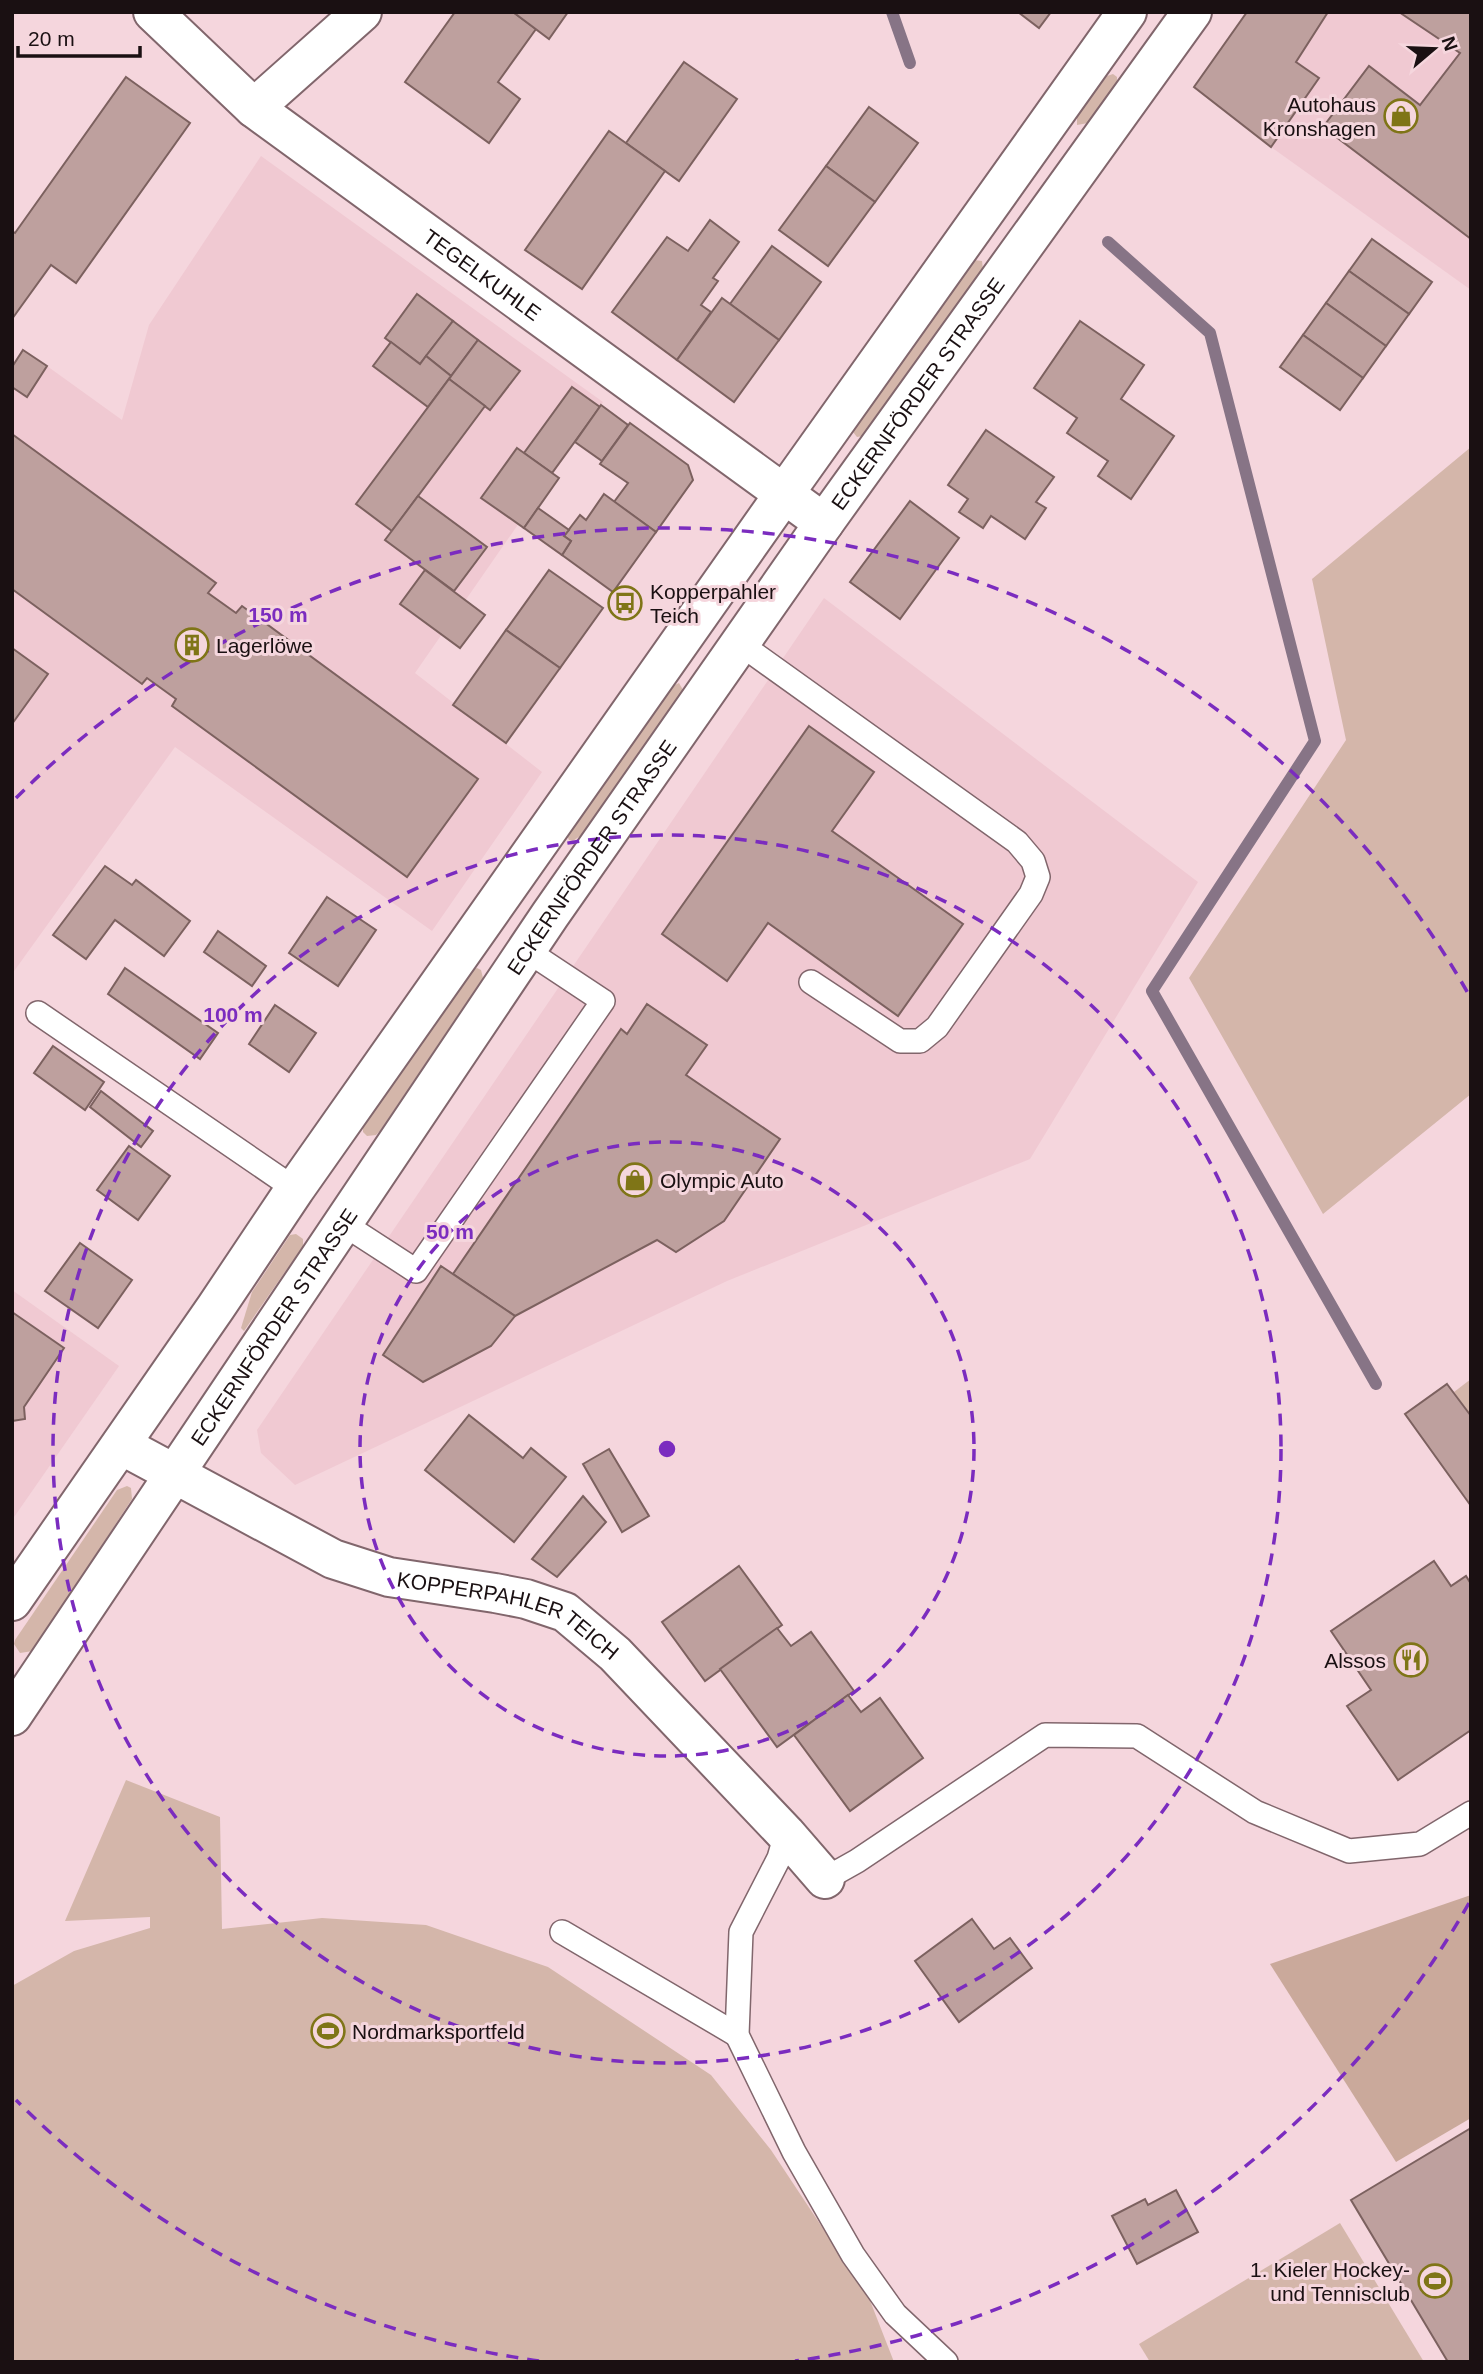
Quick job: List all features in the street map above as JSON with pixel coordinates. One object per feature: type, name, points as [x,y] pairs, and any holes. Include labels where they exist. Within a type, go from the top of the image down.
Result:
[{"type":"main road","name":"TEGELKUHLE","points":[[153,12],[254,108],[824,523]]},
{"type":"main road","points":[[254,108],[362,12]]},
{"type":"main road","points":[[12,1601],[295,1189],[1127,12]]},
{"type":"main road","name":"ECKERNFÖRDER STRASSE","points":[[12,1716],[526,950],[824,523],[1192,12]]},
{"type":"main road","name":"KOPPERPAHLER TEICH","points":[[121,1445],[333,1559],[408,1581],[526,1599],[565,1612],[615,1654],[786,1834],[825,1879]]},
{"type":"lane","points":[[739,643],[1017,842],[1033,861],[1038,877],[1031,894],[937,1027],[920,1041],[900,1041],[811,982]]},
{"type":"lane","points":[[342,1223],[415,1271],[603,1001],[526,950]]},
{"type":"lane","points":[[38,1013],[295,1189]]},
{"type":"lane","points":[[825,1879],[857,1861],[1045,1735],[1137,1736],[1255,1812],[1349,1850],[1420,1844],[1471,1813]]},
{"type":"lane","points":[[786,1834],[779,1858],[741,1932],[737,2035],[794,2152],[853,2255],[895,2314],[946,2362]]},
{"type":"lane","points":[[562,1932],[737,2035]]},
{"type":"shaded area","points":[[1247,12],[1471,12],[1471,290],[1271,147],[1194,87]]},
{"type":"shaded area","points":[[1113,74],[1117,77],[1117,82],[1088,123],[1077,125],[1077,115],[1107,76]]},
{"type":"shaded area","points":[[261,156],[603,402],[415,673],[542,772],[432,931],[175,747],[12,974],[12,387],[27,397],[47,366],[122,420],[149,325]]},
{"type":"shaded area","points":[[974,260],[982,261],[983,270],[869,430],[863,436],[857,437],[853,432],[856,426]]},
{"type":"shaded area","points":[[1471,447],[1471,1094],[1323,1214],[1189,978],[1346,740],[1312,579]]},
{"type":"shaded area","points":[[824,598],[1198,882],[1030,1159],[727,1281],[295,1485],[261,1453],[257,1430]]},
{"type":"shaded area","points":[[679,683],[683,690],[584,833],[573,841],[569,840],[566,833],[673,686]]},
{"type":"shaded area","points":[[472,970],[481,970],[483,978],[380,1131],[376,1135],[367,1136],[363,1127]]},
{"type":"shaded area","points":[[296,1234],[303,1239],[303,1246],[244,1331],[241,1328],[252,1292],[290,1235]]},
{"type":"shaded area","points":[[12,1290],[119,1366],[12,1520]]},
{"type":"shaded area","points":[[1471,1379],[1471,1416],[1454,1392]]},
{"type":"shaded area","points":[[127,1486],[131,1488],[132,1499],[33,1651],[20,1653],[14,1644],[15,1640],[117,1490]]},
{"type":"shaded area","name":"Nordmarksportfeld","points":[[126,1780],[220,1817],[222,1929],[322,1918],[426,1925],[548,1967],[711,2075],[771,2150],[869,2298],[894,2362],[12,2362],[12,1986],[74,1951],[150,1928],[150,1917],[65,1921]]},
{"type":"shaded area","points":[[1471,1895],[1471,2118],[1396,2162],[1270,1964]]},
{"type":"shaded area","points":[[1340,2223],[1424,2362],[1150,2362],[1139,2344]]},
{"type":"building","points":[[455,12],[513,12],[536,29],[498,82],[520,99],[489,143],[405,82]]},
{"type":"building","points":[[513,12],[568,12],[549,39]]},
{"type":"building","points":[[1018,12],[1051,12],[1039,28]]},
{"type":"building","name":"Autohaus Kronshagen","points":[[1247,12],[1328,12],[1296,62],[1319,78],[1271,147],[1194,87]]},
{"type":"building","name":"Autohaus Kronshagen","points":[[1399,12],[1471,12],[1471,239],[1323,127],[1369,66],[1420,105],[1460,53]]},
{"type":"building","points":[[684,62],[737,99],[679,181],[626,143]]},
{"type":"building","points":[[126,77],[190,123],[76,283],[51,265],[12,319],[12,231],[15,233]]},
{"type":"building","points":[[869,107],[918,143],[875,202],[826,166]]},
{"type":"building","points":[[609,131],[665,171],[582,289],[525,250]]},
{"type":"building","points":[[826,166],[875,202],[828,266],[779,230]]},
{"type":"building","points":[[710,220],[739,242],[713,278],[718,281],[701,305],[711,312],[677,360],[612,312],[667,237],[688,251]]},
{"type":"building","points":[[1372,239],[1432,282],[1409,314],[1349,271]]},
{"type":"building","points":[[772,246],[821,282],[779,340],[730,304]]},
{"type":"building","points":[[1349,271],[1409,314],[1386,346],[1326,303]]},
{"type":"building","points":[[417,294],[453,321],[420,364],[385,338]]},
{"type":"building","points":[[722,298],[779,340],[734,402],[677,360]]},
{"type":"building","points":[[1326,303],[1386,346],[1363,378],[1303,335]]},
{"type":"building","points":[[453,321],[478,340],[451,376],[426,356]]},
{"type":"building","points":[[1080,321],[1144,365],[1121,399],[1174,436],[1131,499],[1098,476],[1108,461],[1067,433],[1077,418],[1034,388]]},
{"type":"building","points":[[1303,335],[1363,378],[1340,410],[1280,367]]},
{"type":"building","points":[[478,340],[520,371],[490,410],[449,379]]},
{"type":"building","points":[[391,342],[420,364],[426,356],[451,376],[428,407],[373,366]]},
{"type":"building","points":[[23,350],[47,366],[27,397],[12,387],[12,367]]},
{"type":"building","points":[[449,379],[485,406],[392,531],[356,504]]},
{"type":"building","points":[[572,387],[600,407],[552,473],[524,453]]},
{"type":"building","points":[[601,405],[628,425],[602,461],[575,442]]},
{"type":"building","points":[[630,423],[688,465],[693,480],[656,532],[614,502],[628,483],[600,464]]},
{"type":"building","points":[[986,430],[1054,477],[1036,502],[1046,508],[1025,539],[991,516],[983,528],[959,512],[968,499],[948,485]]},
{"type":"building","name":"Lagerlöwe","points":[[12,434],[216,583],[208,593],[236,613],[242,606],[478,779],[407,877],[172,706],[176,699],[147,678],[142,684],[12,589]]},
{"type":"building","points":[[517,448],[559,478],[524,528],[481,498]]},
{"type":"building","points":[[604,494],[656,532],[613,592],[562,555],[571,541],[564,536],[580,515],[586,520]]},
{"type":"building","points":[[418,496],[487,547],[454,591],[385,540]]},
{"type":"building","points":[[910,501],[959,538],[900,619],[850,582]]},
{"type":"building","points":[[538,508],[569,530],[564,536],[571,541],[562,555],[524,528]]},
{"type":"building","points":[[425,570],[485,615],[460,648],[400,604]]},
{"type":"building","points":[[549,570],[603,608],[560,668],[506,630]]},
{"type":"building","points":[[506,630],[560,668],[506,743],[453,705]]},
{"type":"building","points":[[12,648],[48,674],[12,724]]},
{"type":"building","points":[[809,726],[874,772],[832,831],[963,924],[898,1016],[768,923],[727,981],[662,934]]},
{"type":"building","points":[[105,866],[132,885],[136,880],[190,921],[164,956],[115,920],[86,959],[53,935]]},
{"type":"building","points":[[327,897],[376,930],[338,986],[289,953]]},
{"type":"building","points":[[218,931],[266,966],[252,986],[204,952]]},
{"type":"building","points":[[125,968],[218,1033],[200,1059],[108,994]]},
{"type":"building","name":"Olympic Auto","points":[[647,1004],[707,1045],[686,1075],[780,1139],[724,1221],[676,1252],[657,1240],[515,1316],[453,1274],[621,1029],[627,1034]]},
{"type":"building","points":[[275,1005],[316,1033],[289,1072],[249,1044]]},
{"type":"building","points":[[53,1046],[104,1082],[85,1110],[34,1073]]},
{"type":"building","points":[[101,1091],[153,1131],[141,1147],[90,1107]]},
{"type":"building","points":[[129,1146],[170,1176],[138,1220],[97,1190]]},
{"type":"building","points":[[80,1243],[132,1280],[98,1328],[45,1291]]},
{"type":"building","points":[[441,1266],[515,1316],[491,1346],[423,1382],[383,1355]]},
{"type":"building","points":[[12,1312],[64,1348],[24,1407],[25,1419],[12,1421]]},
{"type":"building","points":[[1447,1384],[1471,1416],[1471,1506],[1405,1414]]},
{"type":"building","points":[[469,1415],[523,1458],[531,1448],[566,1477],[514,1542],[425,1470]]},
{"type":"building","points":[[609,1449],[649,1516],[622,1532],[583,1464]]},
{"type":"building","points":[[583,1496],[606,1522],[557,1577],[532,1559]]},
{"type":"building","name":"Alssos","points":[[1434,1561],[1451,1586],[1466,1576],[1471,1584],[1471,1730],[1398,1780],[1347,1706],[1371,1690],[1331,1631]]},
{"type":"building","points":[[739,1566],[782,1625],[705,1681],[662,1622]]},
{"type":"building","points":[[777,1628],[791,1646],[811,1632],[854,1691],[777,1747],[720,1669]]},
{"type":"building","points":[[848,1695],[861,1712],[880,1698],[923,1758],[850,1811],[794,1735]]},
{"type":"building","points":[[972,1919],[994,1949],[1010,1938],[1032,1968],[959,2022],[915,1961]]},
{"type":"building","name":"1. Kieler Hockey- und Tennisclub","points":[[1471,2128],[1471,2362],[1448,2362],[1351,2200]]},
{"type":"building","points":[[1176,2190],[1198,2232],[1137,2264],[1112,2216],[1145,2199],[1148,2205]]},
{"type":"waterway","points":[[892,12],[910,63]]},
{"type":"waterway","points":[[1108,242],[1210,333],[1315,741],[1152,991],[1376,1384]]},
{"type":"place","name":"Autohaus Kronshagen","points":[[1401,116]]},
{"type":"place","name":"Kopperpahler Teich","points":[[625,603]]},
{"type":"place","name":"Lagerlöwe","points":[[192,645]]},
{"type":"place","name":"Olympic Auto","points":[[635,1180]]},
{"type":"place","name":"Alssos","points":[[1411,1660]]},
{"type":"place","name":"Nordmarksportfeld","points":[[328,2031]]},
{"type":"place","name":"1. Kieler Hockey- und Tennisclub","points":[[1435,2281]]}]
